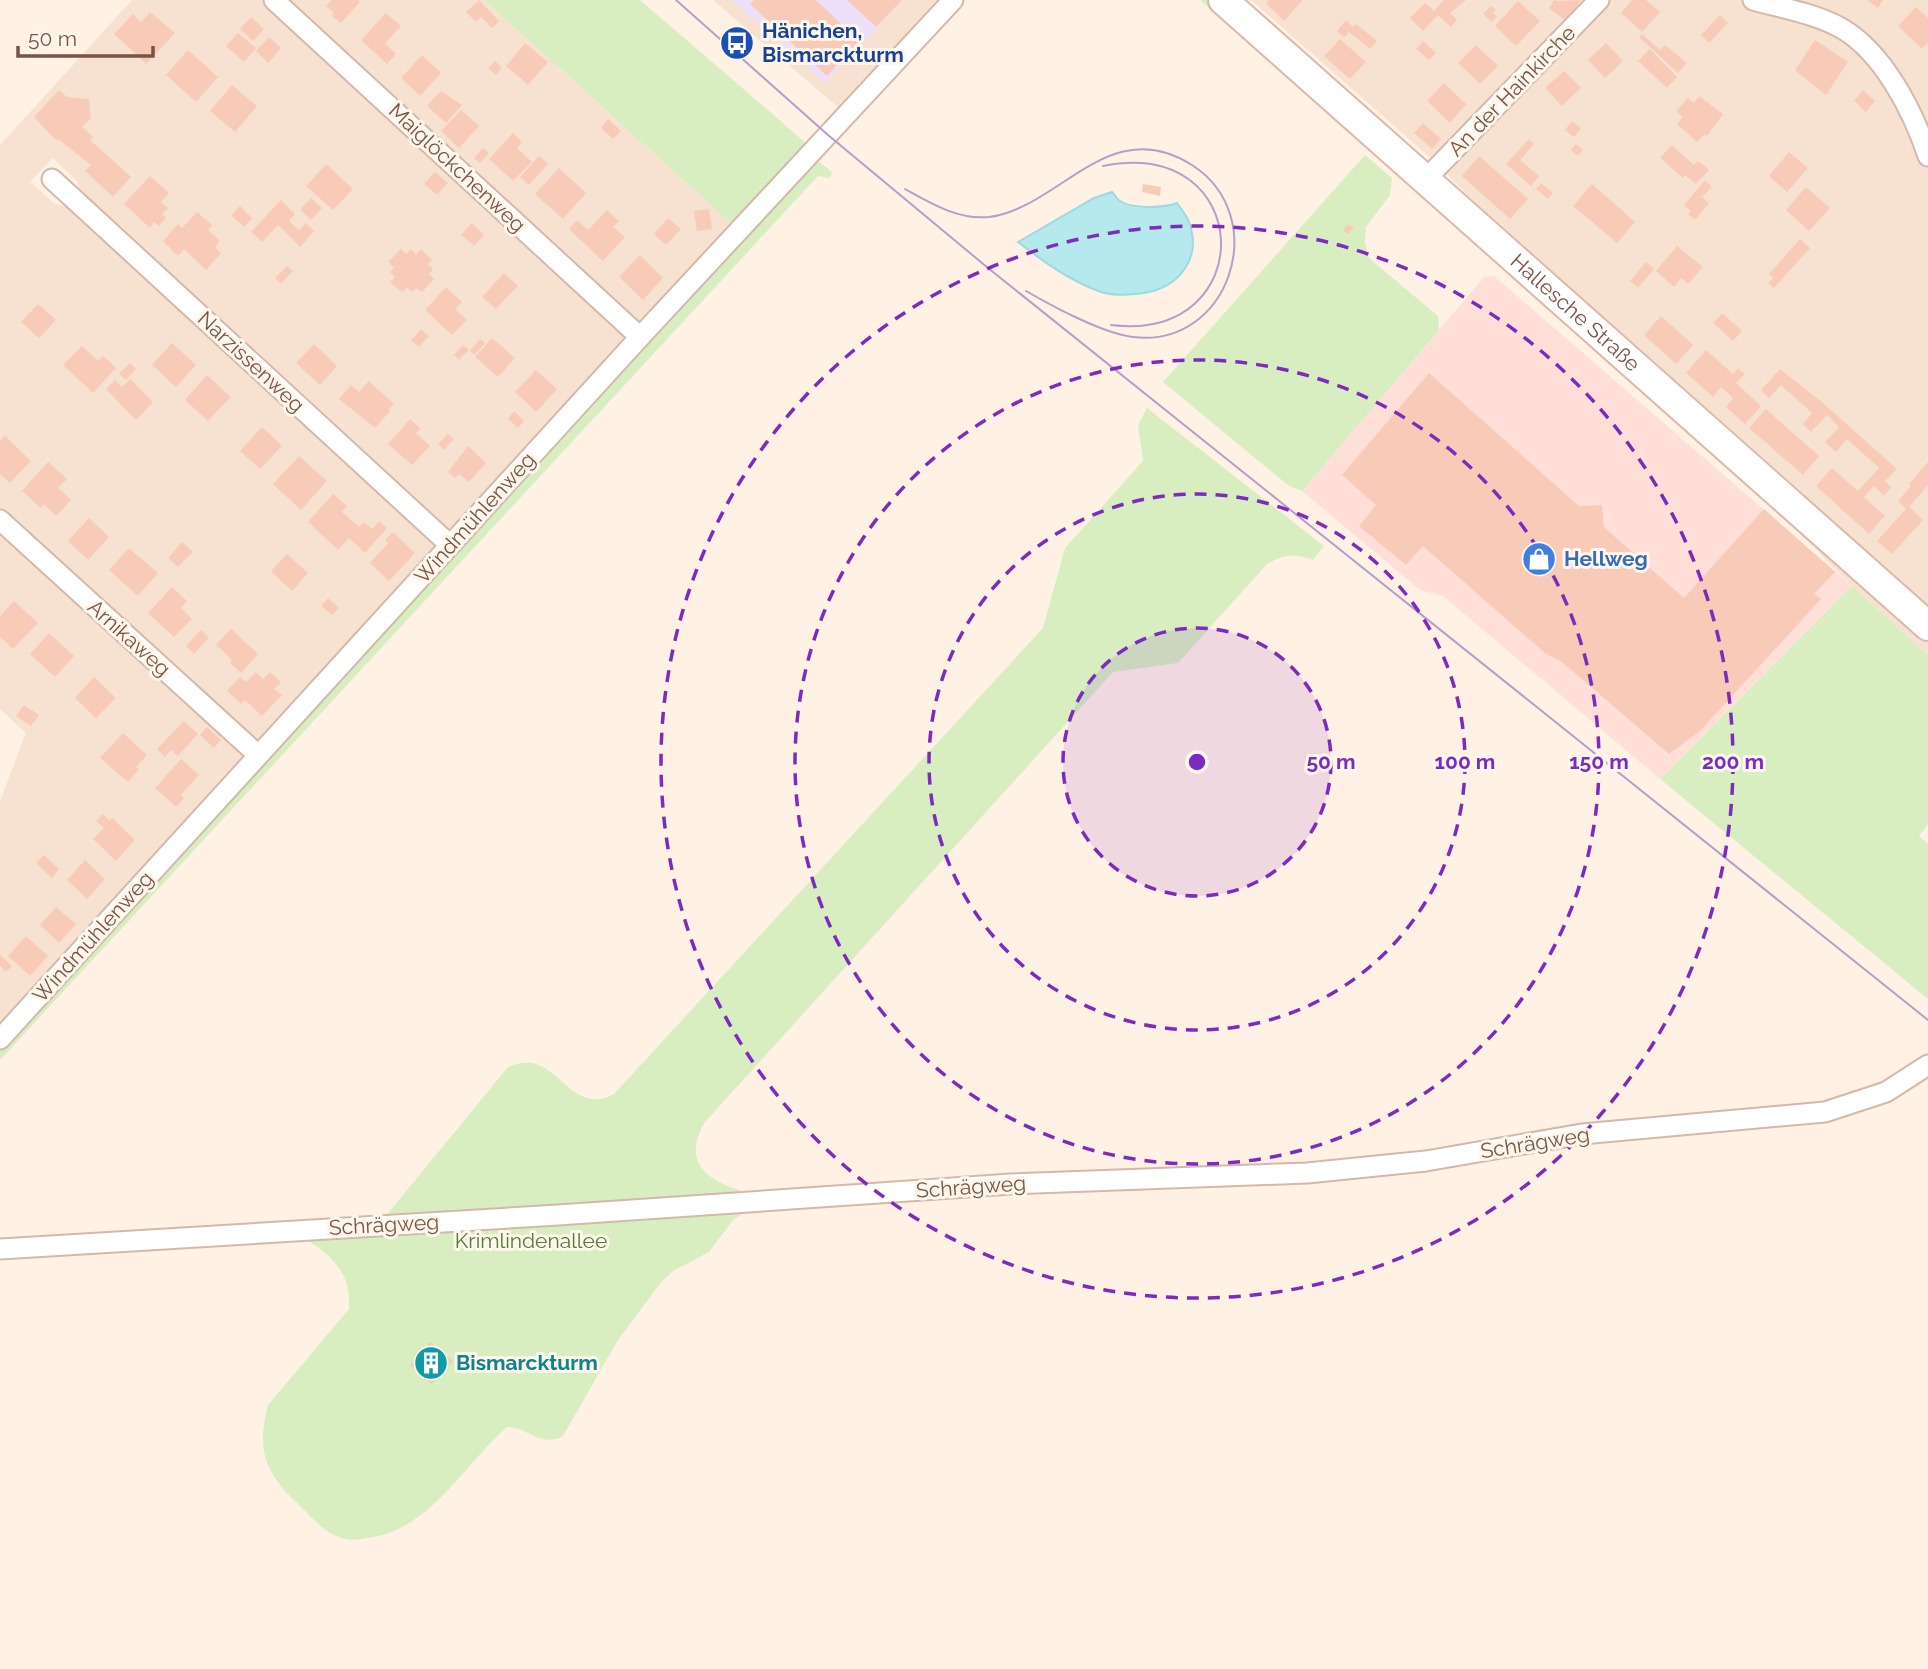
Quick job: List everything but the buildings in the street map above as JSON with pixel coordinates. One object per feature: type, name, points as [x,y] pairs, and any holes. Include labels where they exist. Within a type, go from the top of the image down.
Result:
[{"type":"street","name":"Maiglöckchenweg","points":[[274,0],[640,337]]},
{"type":"street","name":"Windmühlenweg","points":[[0,1039],[640,337],[953,0]]},
{"type":"street","name":"Hallesche Straße","points":[[1223,0],[1928,626]]},
{"type":"street","name":"An der Hainkirche","points":[[1424,181],[1599,0]]},
{"type":"street","points":[[1753,0],[1821,19],[1842,29],[1861,44],[1886,71],[1903,97],[1928,156]]},
{"type":"street","name":"Narzissenweg","points":[[52,179],[450,545]]},
{"type":"street","name":"Arnikaweg","points":[[0,520],[258,755]]},
{"type":"street","name":"Schrägweg","points":[[0,1249],[1012,1184],[1321,1171],[1426,1161],[1582,1133],[1825,1112],[1886,1092],[1928,1065]]},
{"type":"shaded area","points":[[132,0],[263,0],[630,336],[449,533],[78,194],[78,182],[53,158],[30,182],[55,204],[70,206],[439,543],[256,744],[0,510],[0,145]]},
{"type":"shaded area","points":[[284,0],[484,0],[732,224],[640,326]]},
{"type":"shaded area","points":[[713,0],[937,0],[839,108]]},
{"type":"shaded area","points":[[731,0],[902,0],[825,83]]},
{"type":"shaded area","points":[[1251,0],[1928,0],[1928,655],[1852,586],[1433,160]]},
{"type":"shaded area","points":[[1494,276],[1852,586],[1660,779],[1443,596],[1420,590],[1302,491],[1484,277]]},
{"type":"shaded area","points":[[0,529],[247,754],[0,1027],[0,801],[26,733],[0,709]]},
{"type":"green space","points":[[484,0],[640,0],[806,143],[732,224]]},
{"type":"green space","points":[[1200,0],[1208,0],[1291,73],[1288,78]]},
{"type":"green space","points":[[1365,155],[1392,178],[1390,195],[1366,227],[1365,243],[1369,258],[1438,316],[1439,330],[1302,491],[1289,486],[1163,382]]},
{"type":"green space","points":[[814,158],[832,172],[830,178],[818,176],[0,1060],[0,1050]]},
{"type":"green space","name":"Krimlindenallee","points":[[1147,408],[1324,546],[1313,560],[1290,556],[1267,564],[1178,663],[1113,672],[705,1122],[698,1138],[696,1152],[706,1173],[729,1186],[758,1195],[752,1208],[734,1219],[709,1252],[673,1271],[662,1281],[618,1340],[563,1436],[547,1440],[507,1427],[444,1494],[409,1523],[389,1533],[355,1540],[340,1538],[325,1530],[284,1490],[269,1469],[263,1446],[268,1405],[349,1309],[347,1286],[339,1268],[326,1253],[307,1240],[316,1222],[385,1217],[508,1067],[525,1063],[536,1064],[581,1096],[591,1099],[602,1099],[614,1094],[1043,628],[1065,548],[1143,461],[1138,425]]},
{"type":"green space","points":[[1852,586],[1928,655],[1928,824],[1919,836],[1928,844],[1928,999],[1660,779]]},
{"type":"water","points":[[1112,192],[1125,204],[1156,207],[1177,203],[1187,217],[1193,247],[1190,259],[1177,277],[1157,290],[1117,295],[1101,292],[1068,277],[1018,242],[1094,198]]},
{"type":"tram line","points":[[676,0],[828,135],[988,268],[1928,1020]]},
{"type":"tram line","points":[[905,189],[955,213],[989,217],[1015,210],[1039,198],[1110,156],[1135,150],[1162,152],[1192,165],[1217,188],[1230,216],[1234,245],[1229,275],[1215,302],[1194,322],[1166,335],[1133,337],[1108,331],[1026,291]]},
{"type":"tram line","points":[[1103,166],[1153,165],[1190,180],[1213,207],[1221,241],[1215,274],[1195,303],[1160,322],[1111,325]]},
{"type":"place","name":"Hänichen, Bismarckturm","points":[[737,43]]},
{"type":"place","name":"Hellweg","points":[[1539,559]]},
{"type":"place","name":"Bismarckturm","points":[[431,1363]]}]
